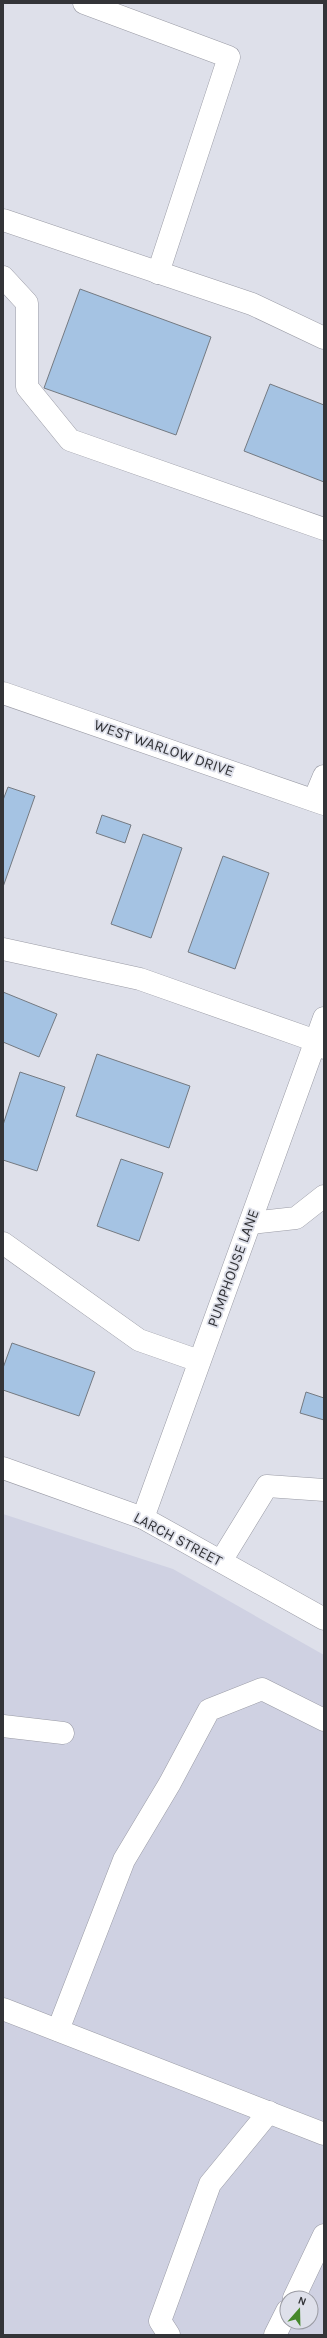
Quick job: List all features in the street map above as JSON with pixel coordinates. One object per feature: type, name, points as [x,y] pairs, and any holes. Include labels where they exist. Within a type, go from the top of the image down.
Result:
[{"type":"street","points":[[84,3],[229,58],[158,273]]},
{"type":"street","points":[[3,220],[252,304],[324,338]]},
{"type":"street","points":[[3,277],[27,303],[27,387],[70,440],[324,529]]},
{"type":"street","name":"WEST WARLOW DRIVE","points":[[3,693],[319,802]]},
{"type":"street","points":[[319,802],[324,776]]},
{"type":"street","points":[[3,949],[140,979],[320,1044]]},
{"type":"street","name":"PUMPHOUSE LANE","points":[[143,1518],[250,1223],[320,1044],[324,1018]]},
{"type":"street","points":[[250,1223],[296,1218],[324,1196]]},
{"type":"street","points":[[3,1243],[139,1340],[199,1361]]},
{"type":"street","name":"LARCH STREET","points":[[3,1468],[143,1518],[324,1619]]},
{"type":"street","points":[[221,1562],[267,1486],[324,1490]]},
{"type":"street","points":[[58,2030],[124,1860],[170,1783],[210,1710],[262,1689],[324,1720]]},
{"type":"street","points":[[3,1726],[63,1733]]},
{"type":"street","points":[[3,2009],[324,2134]]},
{"type":"street","points":[[169,2335],[160,2321],[210,2184],[269,2112]]},
{"type":"street","points":[[298,2290],[324,2235]]},
{"type":"shaded area","points":[[3,1514],[173,1569],[324,1655],[324,2335],[3,2335]]},
{"type":"building","points":[[80,289],[211,337],[176,435],[44,388]]},
{"type":"building","points":[[270,384],[324,405],[324,482],[244,451]]},
{"type":"building","points":[[8,787],[35,796],[3,887],[3,800]]},
{"type":"building","points":[[102,815],[131,825],[125,843],[96,833]]},
{"type":"building","points":[[143,834],[182,848],[151,938],[111,924]]},
{"type":"building","points":[[223,856],[269,873],[235,969],[188,952]]},
{"type":"building","points":[[3,992],[57,1014],[39,1057],[3,1042]]},
{"type":"building","points":[[97,1054],[190,1086],[169,1148],[76,1116]]},
{"type":"building","points":[[20,1072],[65,1087],[37,1171],[3,1160],[3,1125]]},
{"type":"building","points":[[121,1159],[163,1173],[139,1241],[97,1226]]},
{"type":"building","points":[[12,1343],[95,1372],[79,1416],[3,1390],[3,1368]]},
{"type":"building","points":[[306,1392],[324,1398],[324,1420],[300,1413]]}]
